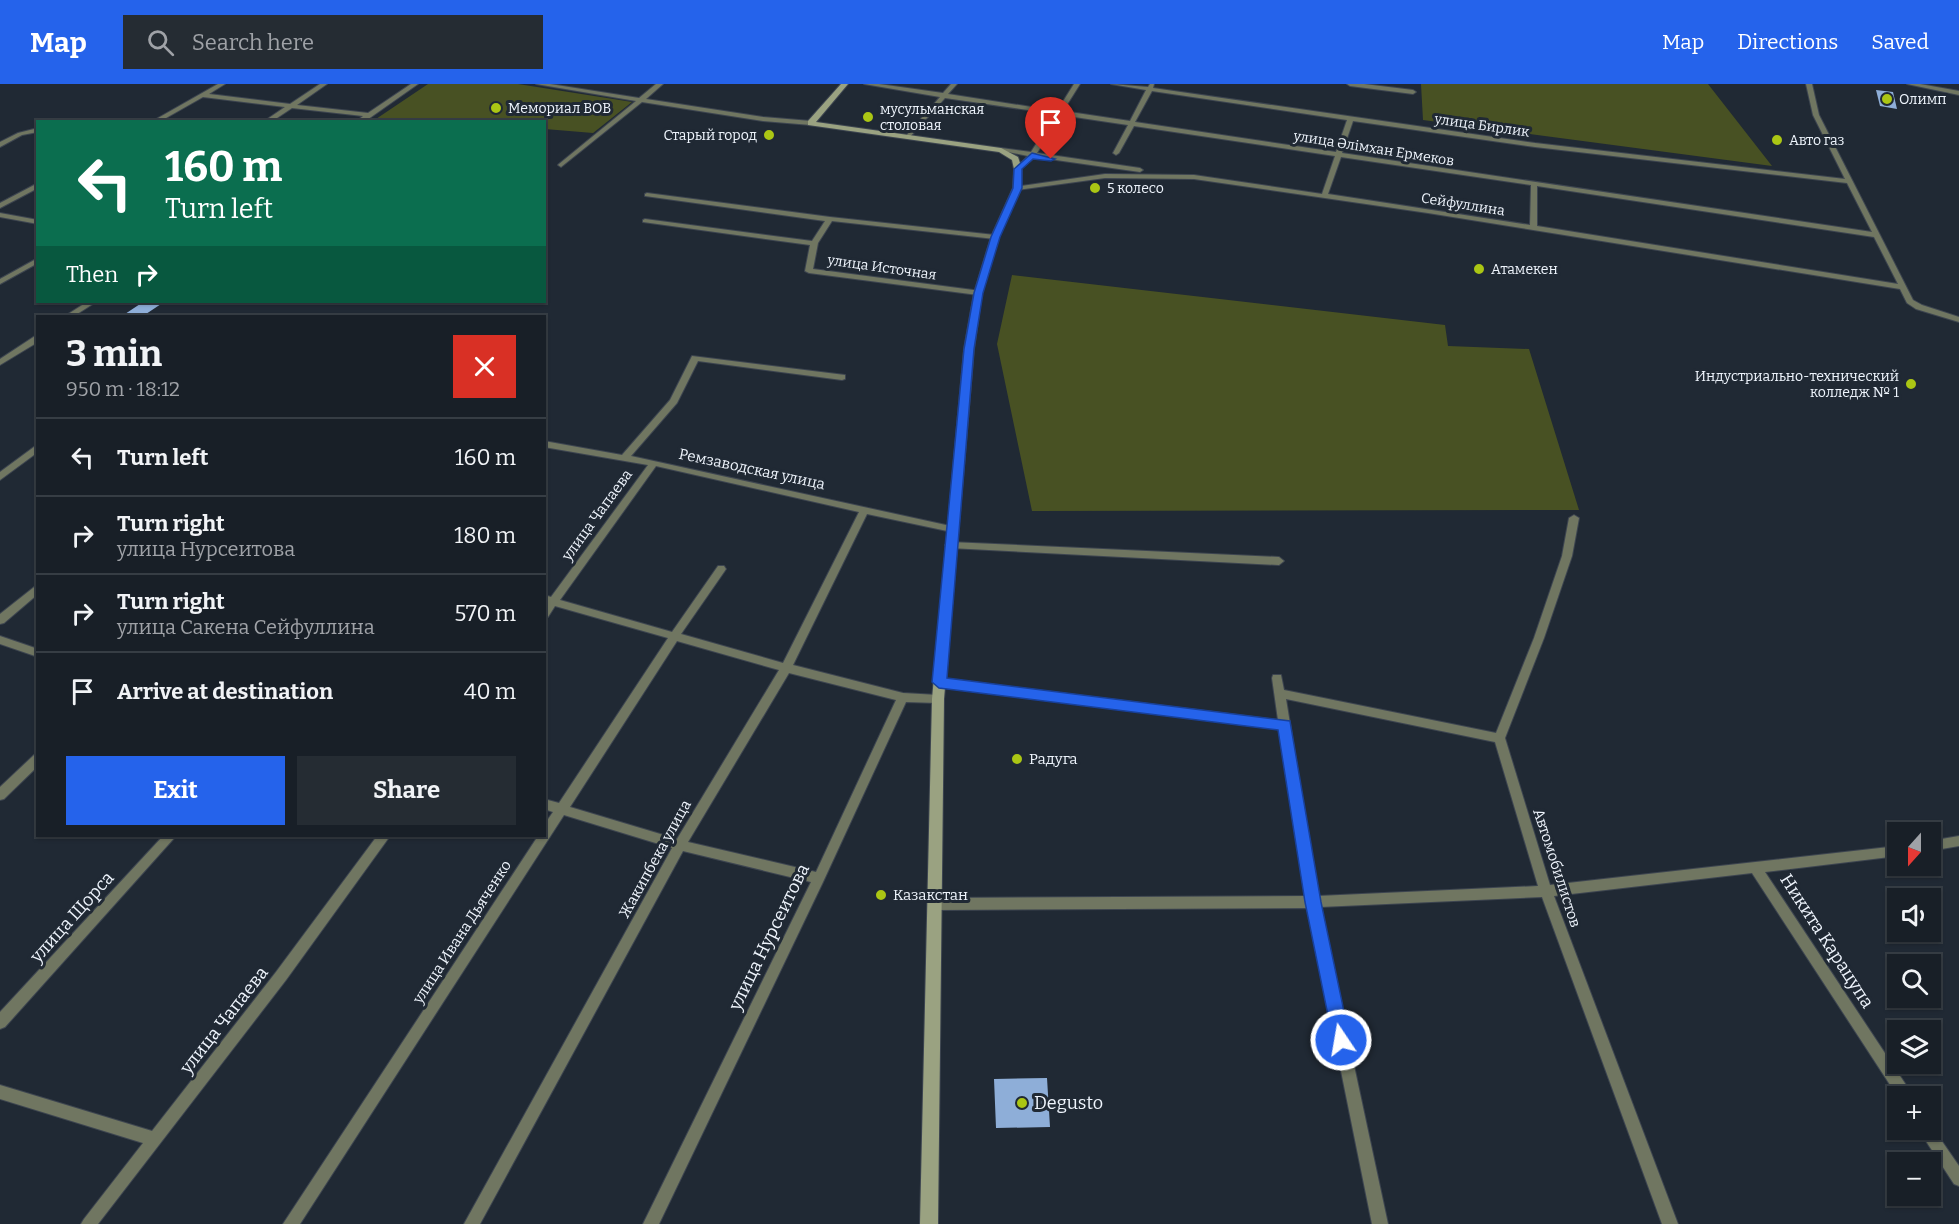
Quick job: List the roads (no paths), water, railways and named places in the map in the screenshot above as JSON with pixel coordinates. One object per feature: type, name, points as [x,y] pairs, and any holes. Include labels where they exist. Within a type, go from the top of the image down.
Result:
[{"type":"main road","points":[[811,123],[845,84]]},
{"type":"main road","points":[[811,123],[1001,150],[1015,159],[1018,169],[1017,188],[995,237],[978,293],[969,349],[950,545],[938,699],[929,1224]]},
{"type":"street","points":[[158,120],[222,84]]},
{"type":"street","points":[[269,120],[324,84]]},
{"type":"street","points":[[363,120],[415,84]]},
{"type":"street","points":[[539,84],[763,119],[811,123]]},
{"type":"street","points":[[561,165],[660,84]]},
{"type":"street","name":"улица Әлімхан Ермеков","points":[[867,84],[1060,111],[1878,235]]},
{"type":"street","points":[[908,137],[954,84]]},
{"type":"street","points":[[1018,169],[1032,156],[1077,84]]},
{"type":"street","name":"улица Бирлик","points":[[1114,84],[1151,87],[1535,145],[1848,181]]},
{"type":"street","points":[[1350,84],[1413,92]]},
{"type":"street","points":[[1809,84],[1816,115],[1910,301],[1919,307],[1959,320]]},
{"type":"street","points":[[1910,84],[1959,93]]},
{"type":"street","points":[[1116,153],[1151,87]]},
{"type":"street","points":[[202,95],[369,115]]},
{"type":"street","points":[[1324,197],[1351,118]]},
{"type":"street","points":[[0,145],[20,134],[36,130]]},
{"type":"street","points":[[1001,150],[1194,177]]},
{"type":"street","name":"Сейфуллина","points":[[1017,188],[1105,176],[1194,177],[1903,287]]},
{"type":"street","points":[[1533,228],[1534,184]]},
{"type":"street","points":[[0,206],[36,186]]},
{"type":"street","points":[[647,195],[830,219],[995,237]]},
{"type":"street","points":[[0,216],[36,222]]},
{"type":"street","name":"улица Источная","points":[[830,219],[814,243],[809,271],[978,293]]},
{"type":"street","name":"улица Источная","points":[[645,221],[814,243]]},
{"type":"street","points":[[0,282],[36,261]]},
{"type":"street","points":[[71,315],[90,303]]},
{"type":"street","points":[[0,363],[36,339]]},
{"type":"street","points":[[625,457],[674,401],[695,358],[842,377]]},
{"type":"street","name":"Ремзаводская улица","points":[[546,444],[654,463],[952,529]]},
{"type":"street","points":[[0,477],[36,449]]},
{"type":"street","name":"улица Чапаева","points":[[549,600],[654,463]]},
{"type":"street","name":"Жакипбека улица","points":[[472,1224],[680,845],[786,668],[865,509]]},
{"type":"street","points":[[1280,693],[1499,738],[1539,638],[1567,556],[1574,518]]},
{"type":"street","points":[[950,545],[1279,561]]},
{"type":"street","name":"улица Ивана Дьяченко","points":[[546,835],[674,637],[721,569]]},
{"type":"street","points":[[0,620],[36,590]]},
{"type":"street","points":[[549,600],[674,637],[903,698],[938,699]]},
{"type":"street","points":[[0,640],[36,652]]},
{"type":"street","points":[[1277,678],[1313,902],[1380,1224]]},
{"type":"street","points":[[939,682],[1285,725]]},
{"type":"street","name":"улица Нурсеитова","points":[[651,1224],[692,1134],[819,878],[903,698]]},
{"type":"street","name":"Автомобилистов","points":[[1499,738],[1546,891],[1670,1224]]},
{"type":"street","points":[[0,795],[36,760]]},
{"type":"street","points":[[546,805],[680,845],[819,878]]},
{"type":"street","name":"улица Щорса","points":[[0,1022],[169,837]]},
{"type":"street","name":"улица Чапаева","points":[[89,1224],[281,976],[383,837]]},
{"type":"street","name":"улица Ивана Дьяченко","points":[[291,1224],[545,837]]},
{"type":"street","points":[[1941,844],[1959,841]]},
{"type":"street","points":[[935,904],[1313,902],[1546,891],[1887,852]]},
{"type":"street","name":"Никита Карацупа","points":[[1755,867],[1898,1086]]},
{"type":"street","points":[[0,1092],[155,1139]]},
{"type":"street","points":[[1934,1140],[1959,1179]]},
{"type":"place","name":"Олимп","points":[[1887,99]]},
{"type":"place","name":"Мемориал ВОВ","points":[[496,108]]},
{"type":"place","name":"мусульманская столовая","points":[[868,117]]},
{"type":"place","name":"Старый город","points":[[769,135]]},
{"type":"place","name":"Авто газ","points":[[1777,140]]},
{"type":"place","name":"5 колесо","points":[[1095,188]]},
{"type":"place","name":"Атамекен","points":[[1479,269]]},
{"type":"place","name":"Индустриально-технический колледж № 1","points":[[1911,384]]},
{"type":"place","name":"Радуга","points":[[1017,759]]},
{"type":"place","name":"Казакстан","points":[[881,895]]},
{"type":"place","name":"Degusto","points":[[1022,1103]]}]
